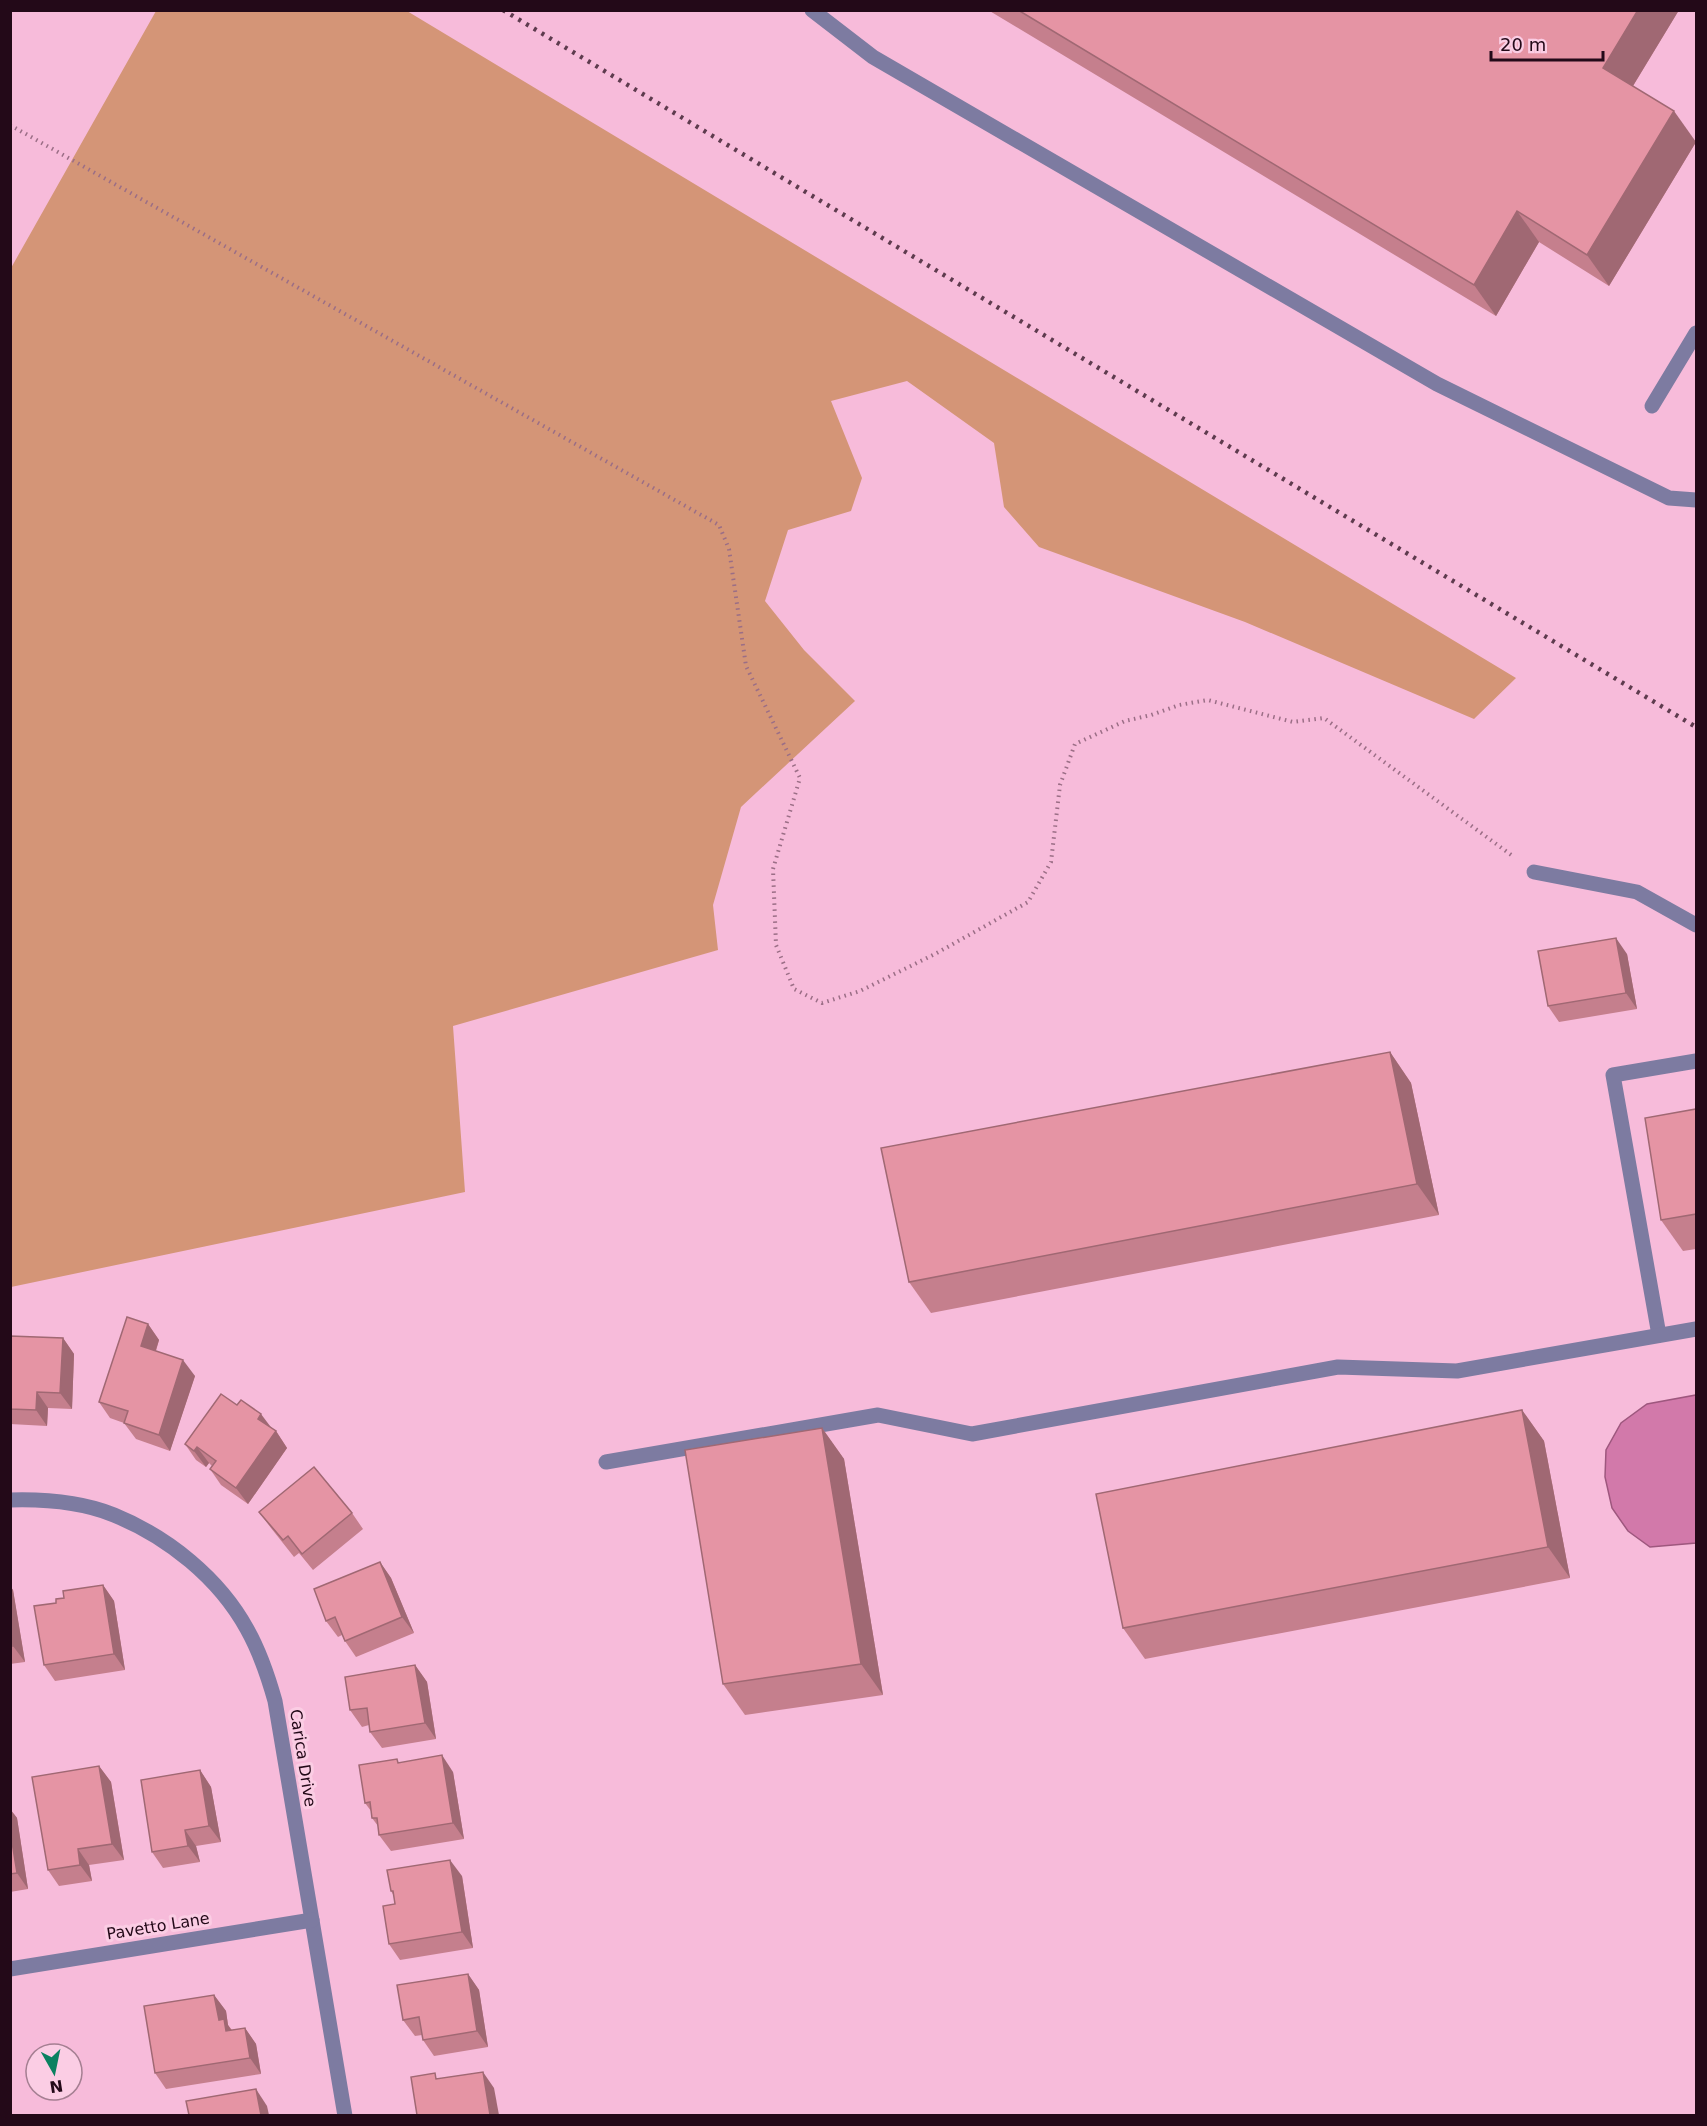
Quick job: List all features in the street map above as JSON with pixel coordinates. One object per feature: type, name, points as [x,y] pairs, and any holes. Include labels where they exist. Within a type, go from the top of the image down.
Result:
[{"type":"street","points":[[812,10],[873,57],[1437,384],[1669,498],[1696,500]]},
{"type":"street","points":[[1652,406],[1696,333]]},
{"type":"street","points":[[1534,872],[1637,892],[1696,926]]},
{"type":"street","points":[[1659,1335],[1613,1075],[1696,1061]]},
{"type":"street","points":[[606,1462],[878,1415],[972,1434],[1338,1367],[1457,1371],[1696,1329]]},
{"type":"street","name":"Carica Drive","points":[[10,1500],[74,1504],[113,1514],[174,1548],[195,1565],[224,1595],[247,1629],[266,1671],[275,1701],[345,2115]]},
{"type":"street","name":"Pavetto Lane","points":[[10,1969],[312,1920]]},
{"type":"path","points":[[10,125],[718,525],[729,549],[746,666],[800,778],[773,869],[776,945],[794,989],[822,1003],[860,991],[936,954],[1028,902],[1051,862],[1060,785],[1075,744],[1125,721],[1179,705],[1208,700],[1293,722],[1324,718],[1534,872]]},
{"type":"shaded area","points":[[156,11],[407,11],[1516,678],[1474,719],[1245,622],[1039,547],[1004,507],[994,443],[907,381],[831,401],[862,478],[851,511],[788,530],[765,601],[804,650],[855,701],[741,807],[713,905],[718,950],[453,1026],[465,1192],[11,1287],[11,268]]},
{"type":"shaded area","points":[[1696,1395],[1696,1543],[1650,1547],[1628,1531],[1612,1508],[1605,1477],[1606,1450],[1621,1423],[1647,1404]]},
{"type":"building","points":[[1018,10],[1638,10],[1603,68],[1674,111],[1587,255],[1517,211],[1474,285]]},
{"type":"building","points":[[1616,938],[1626,993],[1548,1006],[1538,951]]},
{"type":"building","points":[[1390,1052],[1417,1184],[909,1282],[881,1148]]},
{"type":"building","points":[[1696,1109],[1696,1214],[1661,1220],[1645,1118]]},
{"type":"building","points":[[127,1317],[148,1324],[141,1346],[183,1360],[159,1435],[124,1423],[128,1411],[99,1402]]},
{"type":"building","points":[[10,1336],[63,1338],[60,1393],[37,1392],[36,1410],[10,1409]]},
{"type":"building","points":[[221,1394],[237,1405],[241,1400],[261,1414],[258,1419],[276,1431],[236,1488],[210,1469],[216,1461],[197,1447],[194,1451],[185,1444]]},
{"type":"building","points":[[1522,1410],[1548,1547],[1123,1628],[1096,1494]]},
{"type":"building","points":[[822,1428],[861,1664],[723,1684],[685,1450]]},
{"type":"building","points":[[314,1467],[352,1513],[302,1554],[288,1536],[283,1540],[259,1512]]},
{"type":"building","points":[[380,1562],[402,1617],[345,1641],[335,1617],[326,1621],[314,1589]]},
{"type":"building","points":[[103,1585],[114,1654],[44,1665],[34,1606],[56,1603],[56,1599],[64,1598],[63,1591]]},
{"type":"building","points":[[10,1627],[13,1646],[10,1646]]},
{"type":"building","points":[[415,1665],[425,1723],[370,1732],[367,1708],[350,1710],[345,1677]]},
{"type":"building","points":[[442,1755],[453,1823],[379,1835],[377,1818],[372,1818],[370,1802],[365,1803],[359,1765],[397,1759],[398,1763]]},
{"type":"building","points":[[99,1766],[112,1844],[78,1849],[80,1865],[48,1870],[32,1777]]},
{"type":"building","points":[[200,1770],[209,1826],[185,1830],[188,1846],[152,1852],[141,1780]]},
{"type":"building","points":[[10,1830],[17,1873],[10,1874]]},
{"type":"building","points":[[450,1860],[462,1932],[389,1944],[383,1906],[395,1904],[387,1870]]},
{"type":"building","points":[[468,1974],[477,2031],[423,2040],[419,2017],[403,2020],[397,1985]]},
{"type":"building","points":[[214,1995],[219,2020],[224,2019],[226,2031],[245,2028],[250,2058],[155,2073],[144,2006]]},
{"type":"building","points":[[483,2072],[490,2115],[417,2115],[411,2077],[435,2073],[436,2079]]},
{"type":"building","points":[[256,2089],[261,2115],[189,2115],[186,2101]]},
{"type":"railway","points":[[503,10],[1696,727]]}]
